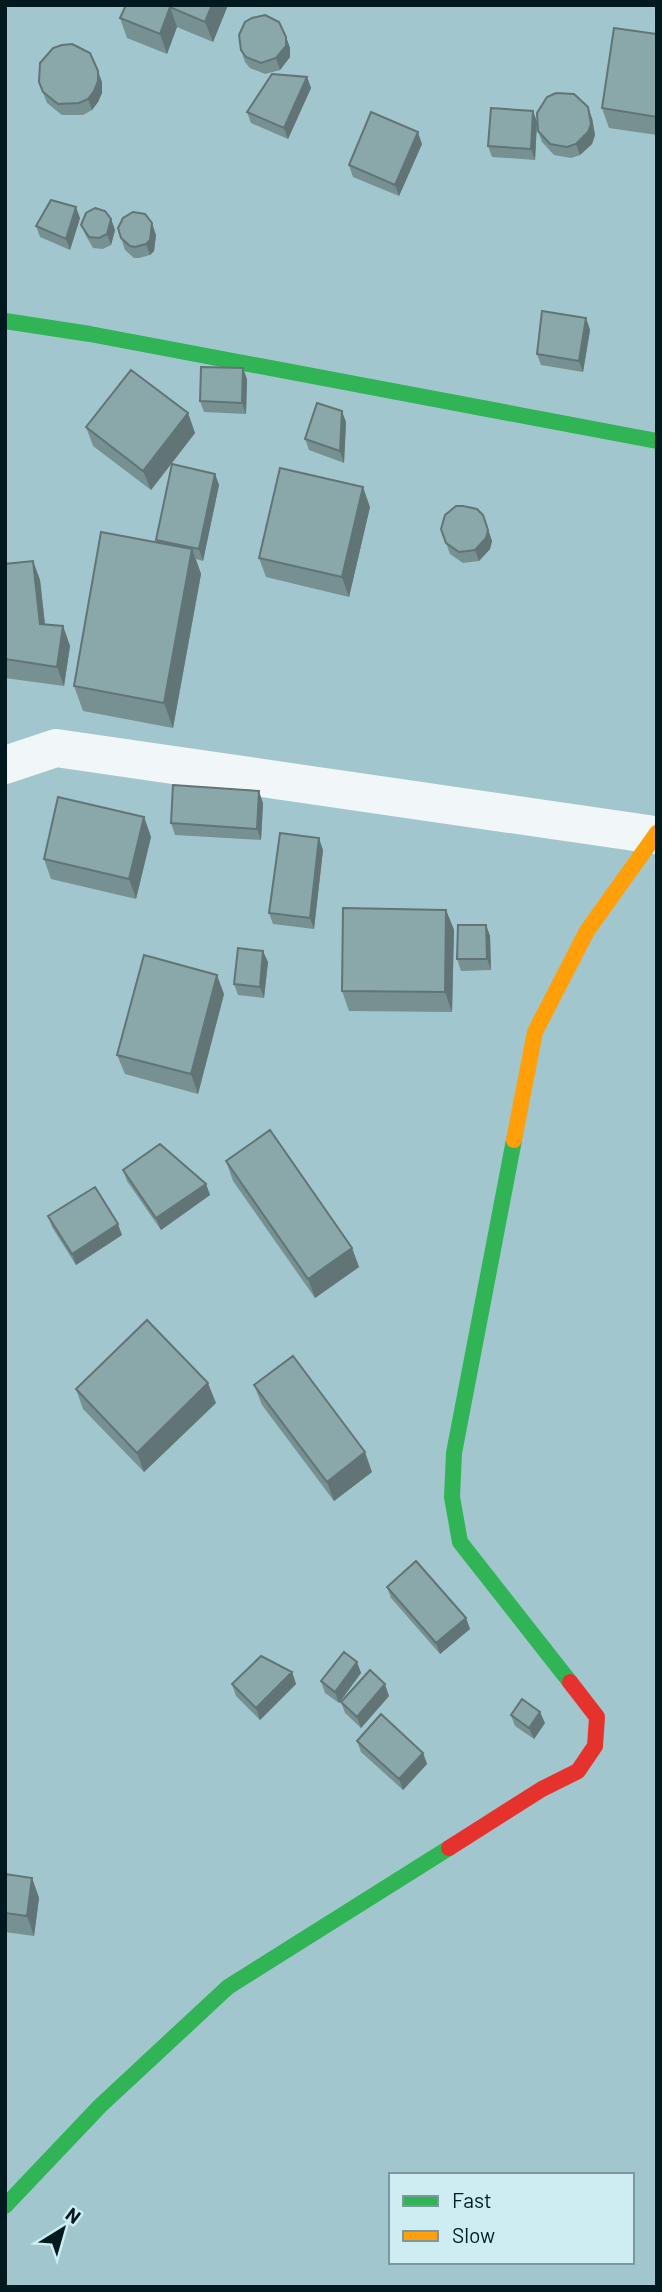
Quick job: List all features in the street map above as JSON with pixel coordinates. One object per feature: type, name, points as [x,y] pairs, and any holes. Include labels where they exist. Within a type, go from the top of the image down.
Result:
[{"type":"street","points":[[5,321],[90,334],[657,440]]},
{"type":"street","points":[[5,765],[56,748],[656,834],[587,931],[535,1032],[454,1453],[452,1497],[460,1542],[597,1717],[595,1746],[578,1772],[542,1789],[228,1987],[100,2106],[5,2206]]},
{"type":"building","points":[[126,5],[212,5],[205,22],[170,7],[160,34],[120,18]]},
{"type":"building","points":[[265,15],[279,22],[286,37],[286,46],[276,58],[261,63],[246,57],[241,50],[239,35],[245,22]]},
{"type":"building","points":[[614,28],[657,34],[657,117],[602,108]]},
{"type":"building","points":[[72,44],[90,53],[98,71],[98,81],[88,99],[79,103],[58,104],[43,92],[39,82],[40,63],[53,48]]},
{"type":"building","points":[[272,74],[307,77],[284,128],[247,112]]},
{"type":"building","points":[[556,93],[574,94],[588,107],[591,124],[588,132],[576,144],[567,147],[550,144],[538,131],[537,113],[547,97]]},
{"type":"building","points":[[491,108],[533,111],[531,149],[488,146]]},
{"type":"building","points":[[371,112],[418,132],[395,185],[349,165]]},
{"type":"building","points":[[51,200],[76,207],[66,239],[36,226]]},
{"type":"building","points":[[95,208],[105,211],[111,219],[107,234],[99,238],[89,237],[81,225],[86,213]]},
{"type":"building","points":[[133,212],[145,214],[152,223],[150,240],[135,247],[121,238],[118,228],[123,218]]},
{"type":"building","points":[[542,311],[586,318],[579,361],[537,354]]},
{"type":"building","points":[[201,367],[243,368],[242,403],[200,401]]},
{"type":"building","points":[[131,370],[188,413],[143,471],[86,427]]},
{"type":"building","points":[[317,403],[342,411],[340,451],[305,439]]},
{"type":"building","points":[[172,464],[215,474],[199,549],[156,540]]},
{"type":"building","points":[[280,468],[363,487],[342,577],[259,558]]},
{"type":"building","points":[[456,506],[477,509],[483,515],[488,530],[486,538],[475,550],[459,552],[446,543],[441,529],[445,515]]},
{"type":"building","points":[[101,532],[192,549],[164,703],[74,686]]},
{"type":"building","points":[[33,561],[40,624],[63,626],[57,667],[5,659],[5,564]]},
{"type":"building","points":[[173,785],[259,791],[257,829],[171,823]]},
{"type":"building","points":[[58,797],[144,817],[129,879],[44,859]]},
{"type":"building","points":[[280,833],[319,838],[310,918],[269,913]]},
{"type":"building","points":[[343,908],[446,910],[445,992],[342,991]]},
{"type":"building","points":[[458,925],[486,925],[487,959],[457,959]]},
{"type":"building","points":[[238,948],[263,951],[260,987],[234,984]]},
{"type":"building","points":[[144,955],[217,975],[191,1074],[117,1055]]},
{"type":"building","points":[[270,1130],[352,1248],[308,1279],[226,1161]]},
{"type":"building","points":[[160,1144],[206,1184],[156,1218],[123,1170]]},
{"type":"building","points":[[95,1187],[118,1224],[72,1254],[48,1216]]},
{"type":"building","points":[[147,1320],[208,1383],[137,1453],[76,1389]]},
{"type":"building","points":[[293,1356],[365,1452],[327,1482],[254,1385]]},
{"type":"building","points":[[416,1561],[466,1618],[436,1643],[387,1587]]},
{"type":"building","points":[[344,1652],[357,1662],[335,1692],[321,1681]]},
{"type":"building","points":[[261,1656],[292,1672],[256,1708],[232,1684]]},
{"type":"building","points":[[370,1670],[385,1684],[357,1717],[341,1702]]},
{"type":"building","points":[[522,1699],[540,1712],[529,1728],[511,1715]]},
{"type":"building","points":[[381,1714],[423,1753],[399,1779],[357,1741]]},
{"type":"building","points":[[5,1874],[32,1878],[27,1916],[5,1913]]},
{"type":"traffic: fast","points":[[5,321],[90,334],[657,441]]},
{"type":"traffic: fast","points":[[514,1140],[454,1453],[452,1497],[460,1542],[570,1682]]},
{"type":"traffic: fast","points":[[5,2206],[100,2106],[228,1987],[449,1848]]},
{"type":"traffic: slow","points":[[514,1140],[535,1032],[587,931],[657,833]]},
{"type":"traffic: jam","points":[[449,1848],[542,1789],[578,1771],[595,1746],[597,1717],[570,1682]]}]
